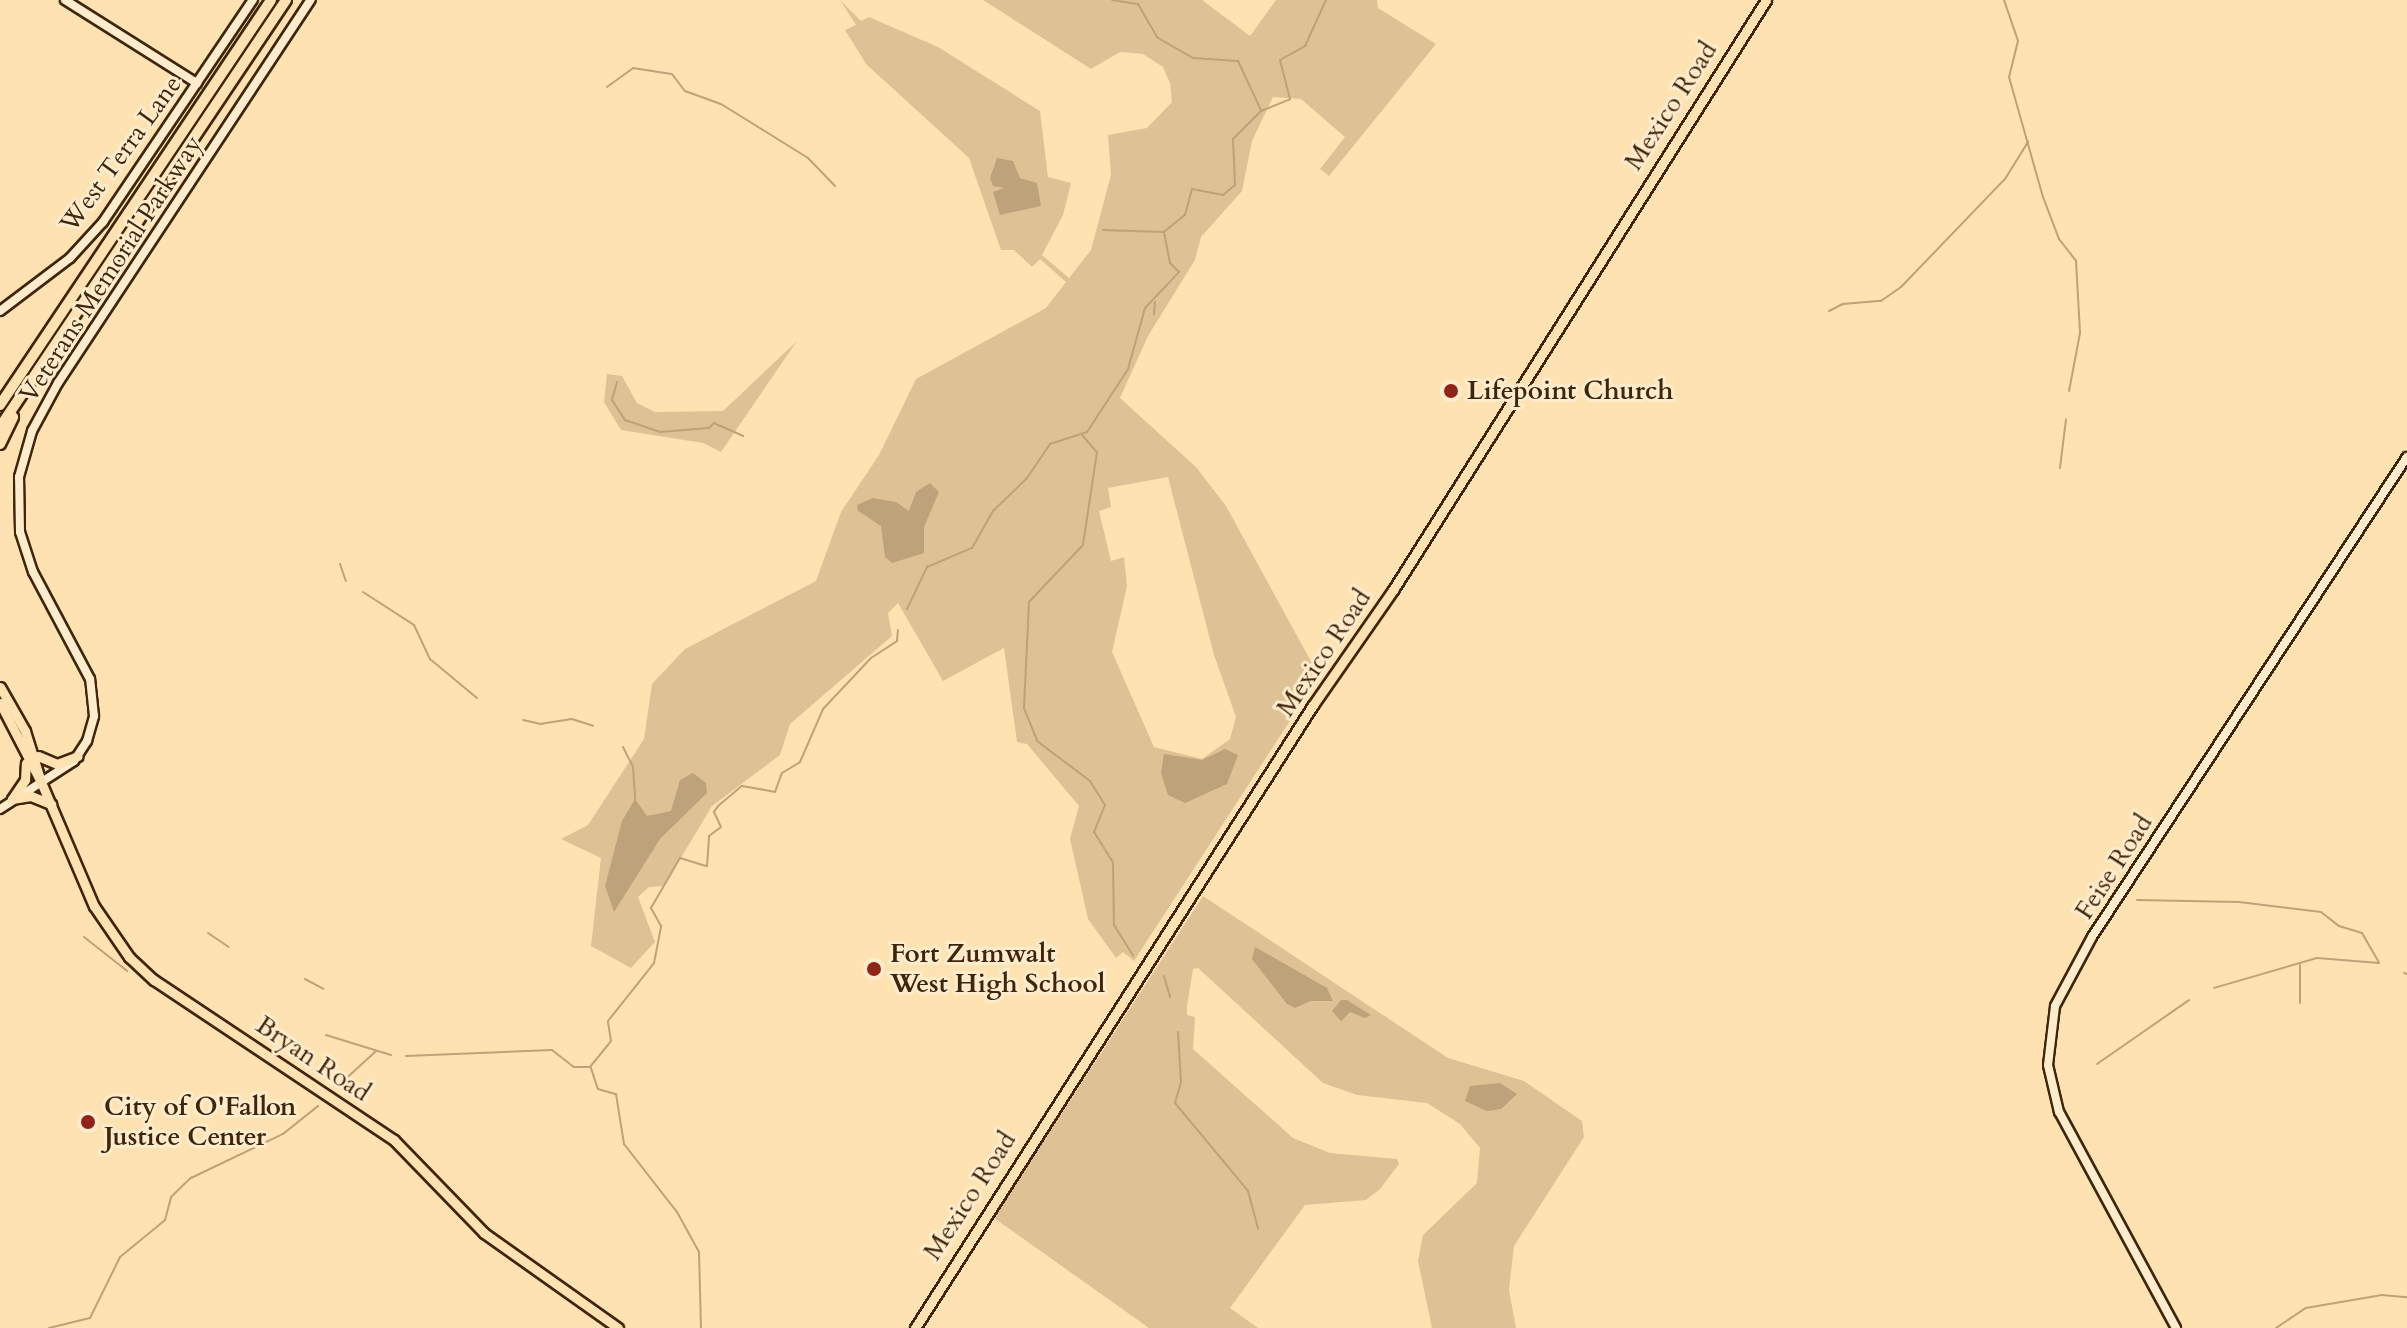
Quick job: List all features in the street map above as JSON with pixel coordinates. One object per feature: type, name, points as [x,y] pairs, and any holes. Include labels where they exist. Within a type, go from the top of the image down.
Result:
[{"type":"highway","points":[[0,405],[271,0]]},
{"type":"highway","points":[[0,427],[286,0]]},
{"type":"highway","points":[[0,399],[19,377]]},
{"type":"highway","points":[[0,444],[26,388]]},
{"type":"main road","name":"Mexico Road","points":[[915,1328],[1313,705],[1381,609],[1766,0]]},
{"type":"main road","name":"Bryan Road","points":[[0,687],[99,916],[142,969],[394,1140],[484,1233],[618,1328]]},
{"type":"main road","name":"Bryan Road","points":[[0,703],[30,754]]},
{"type":"main road","points":[[12,799],[27,775],[30,754],[57,764],[78,756]]},
{"type":"main road","points":[[12,799],[31,796],[51,804]]},
{"type":"street","points":[[65,0],[197,83]]},
{"type":"street","name":"West Terra Lane","points":[[0,311],[70,258],[95,231],[253,0]]},
{"type":"street","name":"Veterans Memorial Parkway","points":[[78,756],[93,725],[92,687],[24,548],[17,502],[23,457],[58,383],[311,0]]},
{"type":"street","name":"Feise Road","points":[[2176,1328],[2059,1112],[2048,1065],[2055,1006],[2092,937],[2407,457]]},
{"type":"street","points":[[0,809],[78,756]]},
{"type":"shaded area","points":[[840,0],[861,21],[869,17],[938,47],[1040,111],[1048,177],[1071,183],[1063,215],[1042,255],[1069,278],[1091,250],[1111,175],[1108,135],[1147,128],[1172,102],[1170,83],[1163,67],[1143,54],[1120,52],[1091,69],[983,0],[1202,0],[1250,36],[1276,0],[1377,0],[1378,8],[1436,44],[1329,176],[1320,169],[1345,137],[1301,99],[1273,97],[1252,141],[1242,191],[1201,237],[1195,260],[1148,336],[1120,398],[1196,467],[1226,506],[1319,676],[1134,961],[1123,952],[1116,958],[1088,919],[1070,839],[1079,806],[1027,744],[1017,742],[1004,648],[943,681],[898,603],[888,613],[892,636],[790,724],[780,755],[712,806],[664,886],[649,887],[638,897],[655,942],[631,968],[591,946],[601,858],[561,839],[588,825],[644,739],[652,684],[685,649],[816,581],[841,512],[879,455],[916,379],[1046,308],[1066,282],[1040,259],[1032,267],[1014,250],[1001,250],[969,158],[866,64],[845,30],[856,25]],"holes":[[[1168,477],[1214,655],[1236,717],[1230,739],[1202,759],[1154,747],[1112,652],[1127,586],[1124,557],[1111,561],[1099,511],[1111,507],[1108,488]]]},
{"type":"shaded area","points":[[997,158],[1013,161],[1020,178],[1037,183],[1041,206],[1000,215],[993,192],[1004,188],[993,186],[990,178]]},
{"type":"shaded area","points":[[797,341],[721,452],[703,443],[621,430],[604,402],[607,374],[622,376],[637,403],[655,412],[723,411]]},
{"type":"shaded area","points":[[930,483],[939,492],[924,527],[924,553],[892,563],[885,557],[881,526],[858,511],[857,505],[873,498],[896,502],[909,511],[916,492]]},
{"type":"shaded area","points":[[1225,749],[1238,755],[1227,784],[1185,803],[1168,795],[1161,773],[1164,754],[1202,760]]},
{"type":"shaded area","points":[[693,773],[706,783],[707,793],[660,839],[614,912],[605,886],[622,821],[635,799],[647,816],[671,811],[680,780]]},
{"type":"shaded area","points":[[1203,896],[1448,1058],[1524,1081],[1582,1121],[1584,1137],[1514,1246],[1509,1290],[1516,1328],[1432,1328],[1418,1261],[1423,1235],[1477,1183],[1480,1148],[1460,1124],[1427,1103],[1357,1095],[1323,1083],[1198,968],[1193,969],[1187,1006],[1187,1015],[1195,1017],[1193,1049],[1293,1138],[1330,1153],[1397,1159],[1399,1164],[1380,1189],[1366,1200],[1305,1205],[1230,1308],[1258,1328],[1149,1328],[994,1218]]},
{"type":"shaded area","points":[[1255,947],[1327,988],[1333,1001],[1311,1001],[1295,1008],[1287,1004],[1252,959]]},
{"type":"shaded area","points":[[1341,1000],[1347,1000],[1371,1015],[1365,1018],[1350,1012],[1341,1021],[1332,1011]]},
{"type":"shaded area","points":[[1500,1083],[1517,1094],[1501,1109],[1487,1111],[1465,1101],[1470,1086]]},
{"type":"waterway","points":[[1112,0],[1138,4],[1158,38],[1193,58],[1238,61],[1261,110]]},
{"type":"waterway","points":[[1165,231],[1185,215],[1192,189],[1223,195],[1235,185],[1233,139],[1261,111],[1290,99],[1280,60],[1305,46],[1326,0]]},
{"type":"waterway","points":[[2004,0],[2018,41],[2009,77],[2043,197],[2059,239],[2076,261],[2080,333],[2069,391]]},
{"type":"waterway","points":[[607,87],[633,68],[672,74],[685,91],[721,104],[808,158],[835,186]]},
{"type":"waterway","points":[[1829,311],[1843,304],[1881,301],[1901,287],[2005,179],[2028,142]]},
{"type":"waterway","points":[[1103,230],[1163,232]]},
{"type":"waterway","points":[[907,609],[927,567],[972,548],[993,511],[1027,478],[1050,444],[1087,432],[1128,369],[1145,308],[1179,272],[1170,263],[1164,232]]},
{"type":"waterway","points":[[1154,314],[1155,302]]},
{"type":"waterway","points":[[617,382],[612,400],[625,420],[660,432],[709,428],[714,423],[743,436]]},
{"type":"waterway","points":[[2060,468],[2066,419]]},
{"type":"waterway","points":[[1082,435],[1097,452],[1083,545],[1029,602],[1024,708],[1037,741],[1090,781],[1105,805],[1094,832],[1113,863],[1114,925],[1133,955]]},
{"type":"waterway","points":[[340,564],[346,581]]},
{"type":"waterway","points":[[363,592],[414,625],[430,659],[477,698]]},
{"type":"waterway","points":[[590,1067],[611,1041],[608,1021],[654,963],[661,926],[651,908],[680,858],[707,866],[709,836],[721,827],[714,812],[718,806],[742,786],[775,792],[782,773],[800,762],[823,709],[871,658],[897,641],[898,630]]},
{"type":"waterway","points":[[523,720],[540,724],[572,719],[593,726]]},
{"type":"waterway","points":[[623,747],[633,767],[635,799]]},
{"type":"waterway","points":[[2137,900],[2239,902],[2321,912],[2339,926],[2362,933],[2379,963],[2317,958],[2214,988]]},
{"type":"waterway","points":[[208,933],[229,947]]},
{"type":"waterway","points":[[84,937],[127,971]]},
{"type":"waterway","points":[[2300,965],[2300,1003]]},
{"type":"waterway","points":[[1164,976],[1170,997]]},
{"type":"waterway","points":[[305,979],[324,989]]},
{"type":"waterway","points":[[2097,1064],[2189,1000]]},
{"type":"waterway","points":[[1178,1032],[1181,1082],[1175,1103],[1248,1191],[1258,1229]]},
{"type":"waterway","points":[[326,1035],[391,1055]]},
{"type":"waterway","points":[[406,1056],[552,1050],[574,1067],[590,1067]]},
{"type":"waterway","points":[[339,1085],[376,1051]]},
{"type":"waterway","points":[[591,1068],[598,1089],[616,1094],[624,1144],[677,1212],[699,1252],[701,1328]]},
{"type":"waterway","points":[[49,1328],[90,1318],[120,1257],[165,1220],[171,1197],[191,1178],[283,1134],[318,1106]]},
{"type":"waterway","points":[[2276,1328],[2306,1308],[2382,1295],[2407,1297]]},
{"type":"place","name":"Lifepoint Church","points":[[1451,391]]},
{"type":"place","name":"Fort Zumwalt West High School","points":[[874,969]]},
{"type":"place","name":"City of O'Fallon Justice Center","points":[[88,1122]]}]
